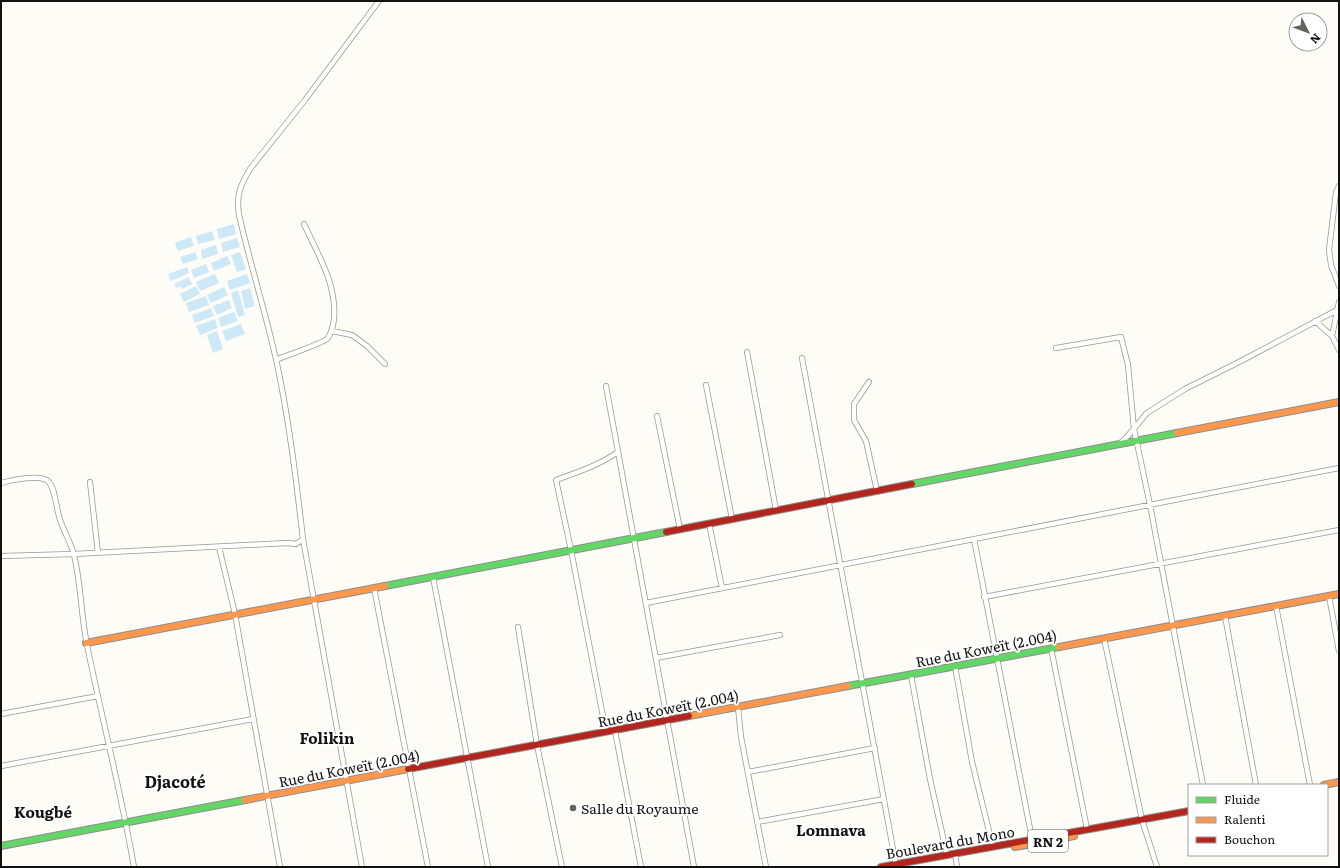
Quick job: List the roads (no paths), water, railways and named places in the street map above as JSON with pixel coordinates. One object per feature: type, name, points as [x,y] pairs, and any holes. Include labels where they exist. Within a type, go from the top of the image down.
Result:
[{"type":"street","points":[[362,867],[304,539],[288,420],[261,295],[237,204],[238,194],[250,169],[305,100],[379,1]]},
{"type":"street","points":[[1339,186],[1336,192],[1329,250],[1331,265],[1339,286]]},
{"type":"street","points":[[276,360],[326,340],[332,332],[335,308],[330,283],[324,265],[304,224]]},
{"type":"street","points":[[1332,336],[1339,302]]},
{"type":"street","points":[[1118,444],[1126,438],[1147,413],[1185,389],[1247,358],[1338,309]]},
{"type":"street","points":[[1315,321],[1332,336],[1339,350]]},
{"type":"street","points":[[332,332],[352,335],[367,346],[385,364]]},
{"type":"street","points":[[1056,348],[1121,337],[1128,365],[1134,429],[1150,505],[1203,784]]},
{"type":"street","points":[[746,352],[776,510]]},
{"type":"street","points":[[802,358],[896,866]]},
{"type":"street","points":[[869,382],[854,404],[854,420],[866,441],[877,491]]},
{"type":"street","points":[[706,385],[732,519]]},
{"type":"street","points":[[606,386],[694,867]]},
{"type":"street","points":[[86,643],[1339,402]]},
{"type":"street","points":[[657,416],[680,529]]},
{"type":"street","points":[[606,732],[556,480],[608,459],[618,452]]},
{"type":"street","points":[[646,602],[1339,468]]},
{"type":"street","points":[[1,483],[12,480],[41,478],[48,481],[52,487],[59,517],[74,554],[86,643],[126,823],[134,867]]},
{"type":"street","points":[[90,482],[98,553]]},
{"type":"street","points":[[709,523],[722,588]]},
{"type":"street","points":[[984,597],[1339,530]]},
{"type":"street","points":[[1,556],[98,553],[287,543],[296,544],[304,539]]},
{"type":"street","points":[[974,539],[1032,839]]},
{"type":"street","points":[[220,547],[235,614],[280,867]]},
{"type":"street","points":[[433,577],[488,867]]},
{"type":"street","points":[[374,588],[428,867]]},
{"type":"street","name":"Rue du Koweït (2.004)","points":[[1,846],[1339,594]]},
{"type":"street","points":[[1329,596],[1339,650]]},
{"type":"street","points":[[1276,606],[1310,784]]},
{"type":"street","points":[[1225,616],[1256,784]]},
{"type":"street","points":[[518,627],[537,745],[562,867]]},
{"type":"street","points":[[656,658],[780,635]]},
{"type":"street","points":[[1104,638],[1143,821],[1157,867]]},
{"type":"street","points":[[1051,648],[1087,829]]},
{"type":"street","points":[[955,666],[972,762],[993,847]]},
{"type":"street","points":[[911,675],[930,779],[947,855]]},
{"type":"street","points":[[1,714],[98,696]]},
{"type":"street","points":[[738,707],[741,737],[766,867]]},
{"type":"street","points":[[1,766],[253,719]]},
{"type":"street","points":[[615,731],[641,867]]},
{"type":"street","points":[[748,772],[875,748]]},
{"type":"street","points":[[1328,784],[1339,782]]},
{"type":"street","points":[[1328,788],[1339,786]]},
{"type":"street","points":[[757,822],[884,799]]},
{"type":"street","name":"Boulevard du Mono","points":[[881,867],[896,866],[947,855],[955,856],[1188,811]]},
{"type":"street","name":"Boulevard du Mono","points":[[907,867],[1032,839],[1087,829],[1188,814]]},
{"type":"street","points":[[955,856],[957,867]]},
{"type":"water","points":[[234,224],[236,234],[219,239],[217,229]]},
{"type":"water","points":[[212,231],[215,240],[198,244],[196,236]]},
{"type":"water","points":[[191,237],[194,246],[178,251],[175,243]]},
{"type":"water","points":[[237,238],[240,247],[223,252],[221,243]]},
{"type":"water","points":[[216,245],[218,254],[202,259],[201,250]]},
{"type":"water","points":[[195,252],[198,259],[183,264],[180,257]]},
{"type":"water","points":[[240,252],[246,269],[237,272],[231,255]]},
{"type":"water","points":[[227,256],[231,264],[214,271],[211,263]]},
{"type":"water","points":[[206,264],[209,272],[194,278],[191,270]]},
{"type":"water","points":[[187,267],[189,273],[171,281],[168,274]]},
{"type":"water","points":[[215,274],[219,283],[200,291],[196,282]]},
{"type":"water","points":[[247,274],[250,283],[230,290],[227,281]]},
{"type":"water","points":[[189,277],[192,284],[182,289],[180,286],[176,288],[174,284]]},
{"type":"water","points":[[196,286],[200,294],[184,302],[180,294]]},
{"type":"water","points":[[224,287],[228,295],[211,303],[207,295]]},
{"type":"water","points":[[250,288],[255,306],[245,309],[241,291]]},
{"type":"water","points":[[238,290],[245,315],[238,317],[231,293]]},
{"type":"water","points":[[206,296],[209,305],[189,312],[186,303]]},
{"type":"water","points":[[229,300],[232,308],[217,315],[213,306]]},
{"type":"water","points":[[211,308],[214,316],[195,323],[192,315]]},
{"type":"water","points":[[234,312],[238,321],[221,327],[218,318]]},
{"type":"water","points":[[215,319],[218,328],[200,335],[196,326]]},
{"type":"water","points":[[241,324],[245,334],[226,341],[222,331]]},
{"type":"water","points":[[217,331],[223,349],[213,353],[207,335]]},
{"type":"place","name":"Salle du Royaume","points":[[573,808]]},
{"type":"district","name":"Folikin","points":[[327,737]]},
{"type":"district","name":"Djacoté","points":[[175,781]]},
{"type":"district","name":"Kougbé","points":[[43,811]]},
{"type":"district","name":"Lomnava","points":[[831,829]]}]
